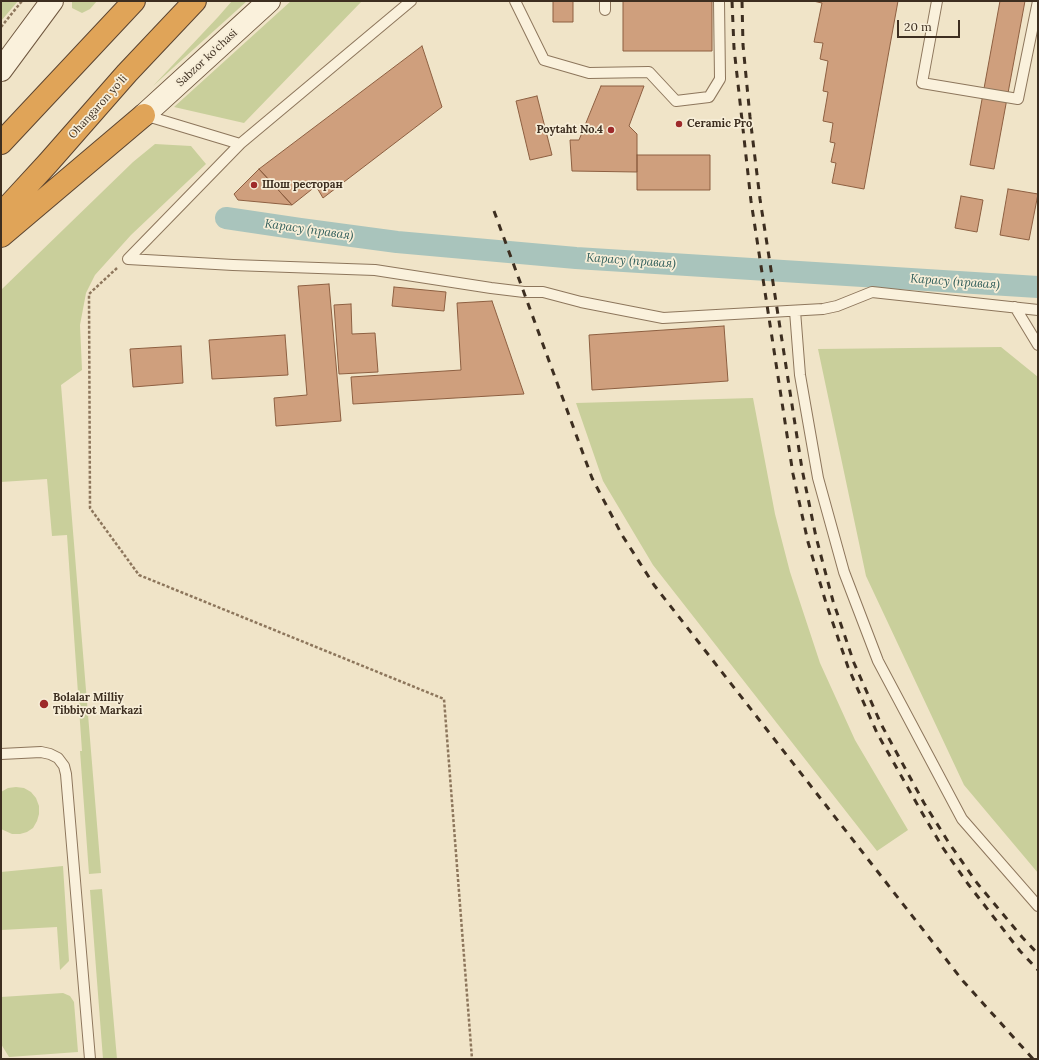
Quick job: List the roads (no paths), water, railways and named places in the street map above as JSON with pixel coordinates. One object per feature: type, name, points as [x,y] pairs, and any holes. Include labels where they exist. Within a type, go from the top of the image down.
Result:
[{"type":"highway","points":[[1,142],[134,1]]},
{"type":"highway","name":"Ohangaron yoʻli","points":[[1,214],[127,73],[195,1]]},
{"type":"highway","points":[[1,236],[144,116]]},
{"type":"main road","points":[[1,70],[52,1]]},
{"type":"main road","name":"Sabzor ko'chasi","points":[[144,116],[269,1]]},
{"type":"lane","points":[[411,1],[240,144],[128,259],[233,266],[375,270],[491,288],[524,292],[543,292],[581,302],[663,318],[823,309],[837,306],[872,292],[1038,310]]},
{"type":"lane","points":[[515,1],[544,60],[589,73],[649,72],[676,101],[709,97],[720,79],[719,1]]},
{"type":"lane","points":[[937,1],[922,83],[1018,99],[1038,1]]},
{"type":"lane","points":[[144,116],[240,144]]},
{"type":"lane","points":[[1015,307],[1038,345]]},
{"type":"lane","points":[[795,311],[800,375],[818,478],[844,572],[878,661],[962,819],[1038,906]]},
{"type":"lane","points":[[1,754],[41,752],[58,758],[64,766],[66,774],[90,1059]]},
{"type":"waterway","name":"Карасу (правая)","points":[[226,218],[397,242],[576,258],[1038,287]]},
{"type":"railway","points":[[732,1],[734,48],[751,201],[793,474],[808,542],[826,603],[848,667],[877,733],[921,811],[943,848],[968,884],[1020,951],[1038,970]]},
{"type":"railway","points":[[742,1],[743,45],[760,199],[802,469],[816,537],[833,601],[854,663],[881,724],[924,803],[949,843],[977,883],[1038,954]]},
{"type":"railway","points":[[494,211],[592,478],[622,535],[654,585],[963,981],[1033,1059]]},
{"type":"place","name":"Ceramic Pro","points":[[679,124]]},
{"type":"place","name":"Poytaht No.4","points":[[611,130]]},
{"type":"place","name":"Шош ресторан","points":[[254,185]]},
{"type":"place","name":"Bolalar Milliy Tibbiyot Markazi","points":[[44,704]]}]
